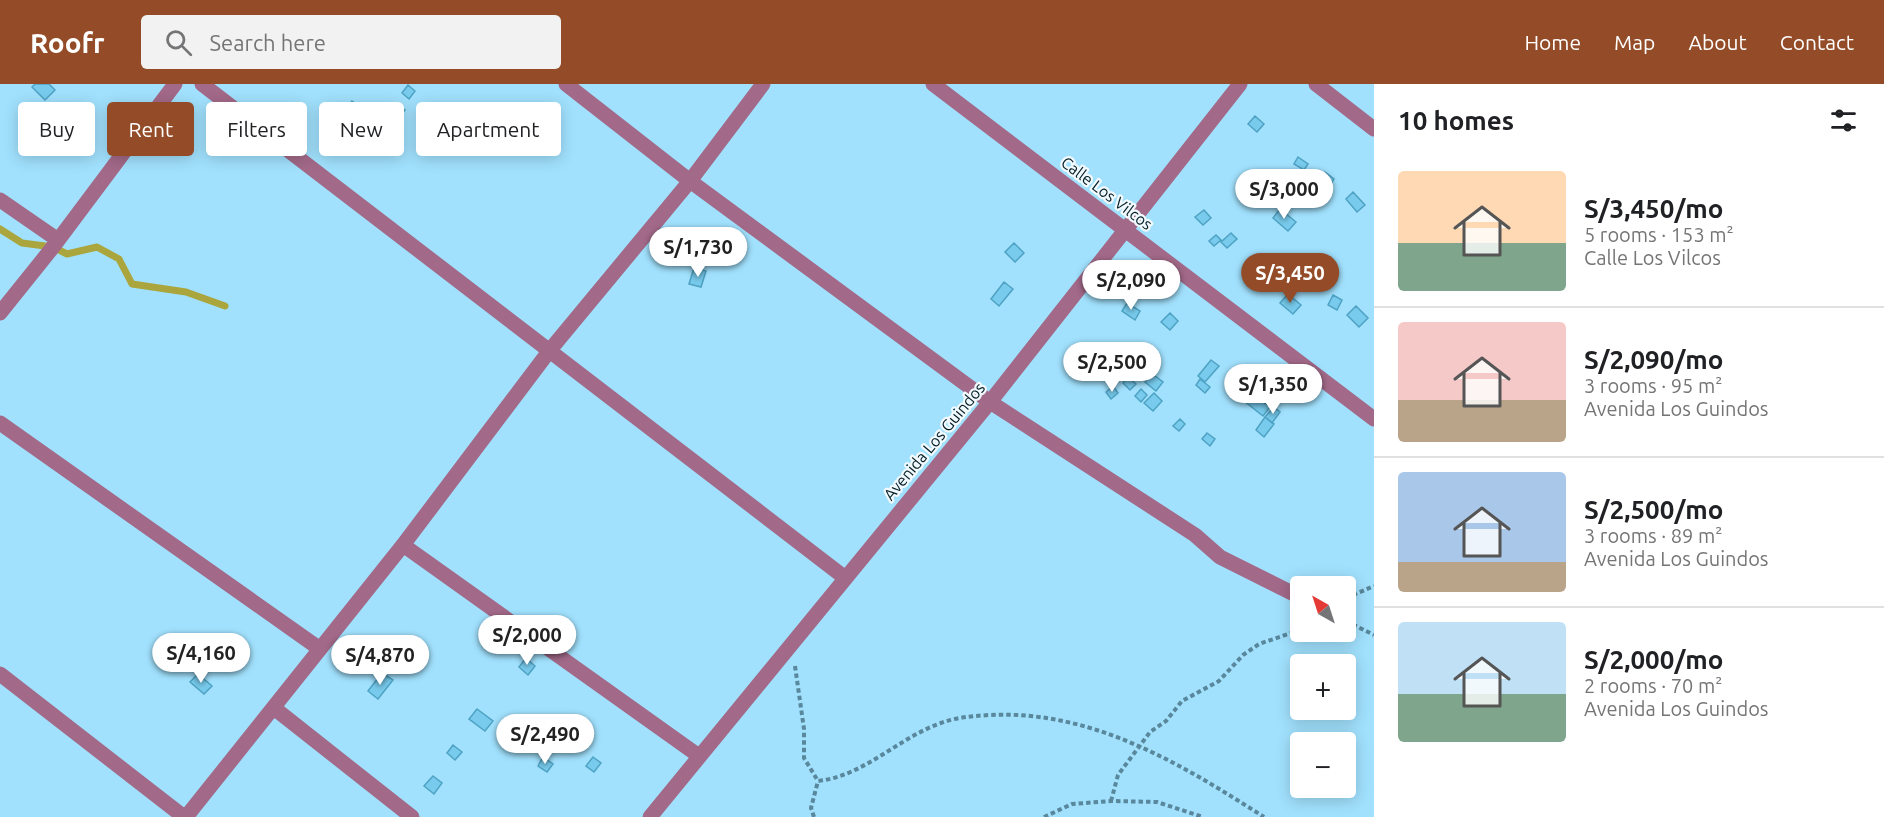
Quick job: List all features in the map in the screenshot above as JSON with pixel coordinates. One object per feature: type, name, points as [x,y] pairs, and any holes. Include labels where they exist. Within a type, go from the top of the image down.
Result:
[{"type":"street","points":[[0,313],[175,84]]},
{"type":"street","points":[[202,84],[844,577]]},
{"type":"street","points":[[566,84],[690,181],[990,402],[1195,535],[1220,557],[1290,592]]},
{"type":"street","points":[[0,674],[185,817],[403,545],[550,350],[690,181],[763,84]]},
{"type":"street","name":"Calle Los Vilcos","points":[[933,84],[1374,419]]},
{"type":"street","name":"Avenida Los Guindos","points":[[650,817],[844,577],[990,402],[1240,84]]},
{"type":"street","points":[[1316,84],[1374,129]]},
{"type":"street","points":[[0,200],[58,240]]},
{"type":"street","points":[[0,423],[320,649]]},
{"type":"street","points":[[403,545],[699,756]]},
{"type":"street","points":[[274,708],[412,817]]},
{"type":"path","points":[[1356,593],[1374,586]]},
{"type":"path","points":[[1356,626],[1374,635]]},
{"type":"path","points":[[1111,801],[1118,775],[1150,732],[1166,721],[1182,701],[1219,681],[1243,655],[1259,644],[1290,633]]},
{"type":"path","points":[[785,650],[797,670],[804,758],[818,781],[811,808],[813,817]]},
{"type":"path","points":[[818,781],[838,779],[917,731],[955,717],[1002,715],[1039,717],[1081,724],[1139,747],[1203,778],[1264,817]]},
{"type":"path","points":[[1044,817],[1072,804],[1111,801],[1156,802],[1203,817]]},
{"type":"building","points":[[35,84],[49,84],[55,90],[45,100],[32,87]]},
{"type":"building","points":[[408,85],[415,91],[409,99],[402,93]]},
{"type":"building","points":[[1255,116],[1264,124],[1257,132],[1248,124]]},
{"type":"building","points":[[1298,157],[1308,164],[1304,170],[1294,164]]},
{"type":"building","points":[[1325,172],[1334,179],[1329,187],[1320,180]]},
{"type":"building","points":[[1353,192],[1365,205],[1357,212],[1346,199]]},
{"type":"building","points":[[1280,209],[1296,222],[1288,231],[1273,218]]},
{"type":"building","points":[[1204,210],[1211,218],[1203,225],[1195,217]]},
{"type":"building","points":[[1231,233],[1237,239],[1227,248],[1221,242]]},
{"type":"building","points":[[1216,235],[1221,240],[1214,246],[1209,241]]},
{"type":"building","points":[[1014,243],[1024,253],[1015,262],[1005,252]]},
{"type":"building","points":[[694,268],[706,271],[701,287],[689,284]]},
{"type":"building","points":[[1004,282],[1013,289],[999,306],[991,299]]},
{"type":"building","points":[[1288,294],[1301,305],[1293,314],[1280,303]]},
{"type":"building","points":[[1333,295],[1342,300],[1337,310],[1328,305]]},
{"type":"building","points":[[1127,303],[1140,311],[1135,320],[1122,311]]},
{"type":"building","points":[[1356,306],[1368,318],[1359,327],[1347,315]]},
{"type":"building","points":[[1170,313],[1178,321],[1170,330],[1161,322]]},
{"type":"building","points":[[1094,357],[1101,363],[1094,372],[1087,366]]},
{"type":"building","points":[[1211,360],[1219,366],[1205,382],[1198,376]]},
{"type":"building","points":[[1254,371],[1262,377],[1254,387],[1246,381]]},
{"type":"building","points":[[1151,373],[1163,382],[1156,391],[1145,382]]},
{"type":"building","points":[[1128,377],[1136,384],[1130,390],[1123,383]]},
{"type":"building","points":[[1200,379],[1210,387],[1205,393],[1196,385]]},
{"type":"building","points":[[1113,386],[1118,393],[1111,399],[1106,392]]},
{"type":"building","points":[[1141,389],[1147,395],[1141,402],[1135,396]]},
{"type":"building","points":[[1246,389],[1270,407],[1263,416],[1239,397]]},
{"type":"building","points":[[1154,393],[1162,401],[1153,411],[1144,403]]},
{"type":"building","points":[[1274,407],[1280,412],[1272,423],[1265,417]]},
{"type":"building","points":[[1265,417],[1274,424],[1264,437],[1256,430]]},
{"type":"building","points":[[1180,419],[1185,424],[1179,431],[1173,426]]},
{"type":"building","points":[[1207,433],[1215,439],[1210,446],[1202,439]]},
{"type":"building","points":[[526,658],[535,666],[528,675],[519,667]]},
{"type":"building","points":[[382,673],[393,680],[378,699],[368,691]]},
{"type":"building","points":[[198,674],[212,686],[204,694],[190,682]]},
{"type":"building","points":[[477,709],[493,721],[485,731],[469,719]]},
{"type":"building","points":[[453,745],[462,752],[455,760],[447,753]]},
{"type":"building","points":[[543,757],[553,764],[547,772],[538,766]]},
{"type":"building","points":[[593,757],[601,763],[594,772],[586,766]]},
{"type":"building","points":[[433,776],[442,783],[434,794],[424,786]]},
{"type":"waterway","points":[[0,229],[22,243],[53,247],[67,254],[97,247],[119,259],[132,284],[186,292],[225,306]]}]
